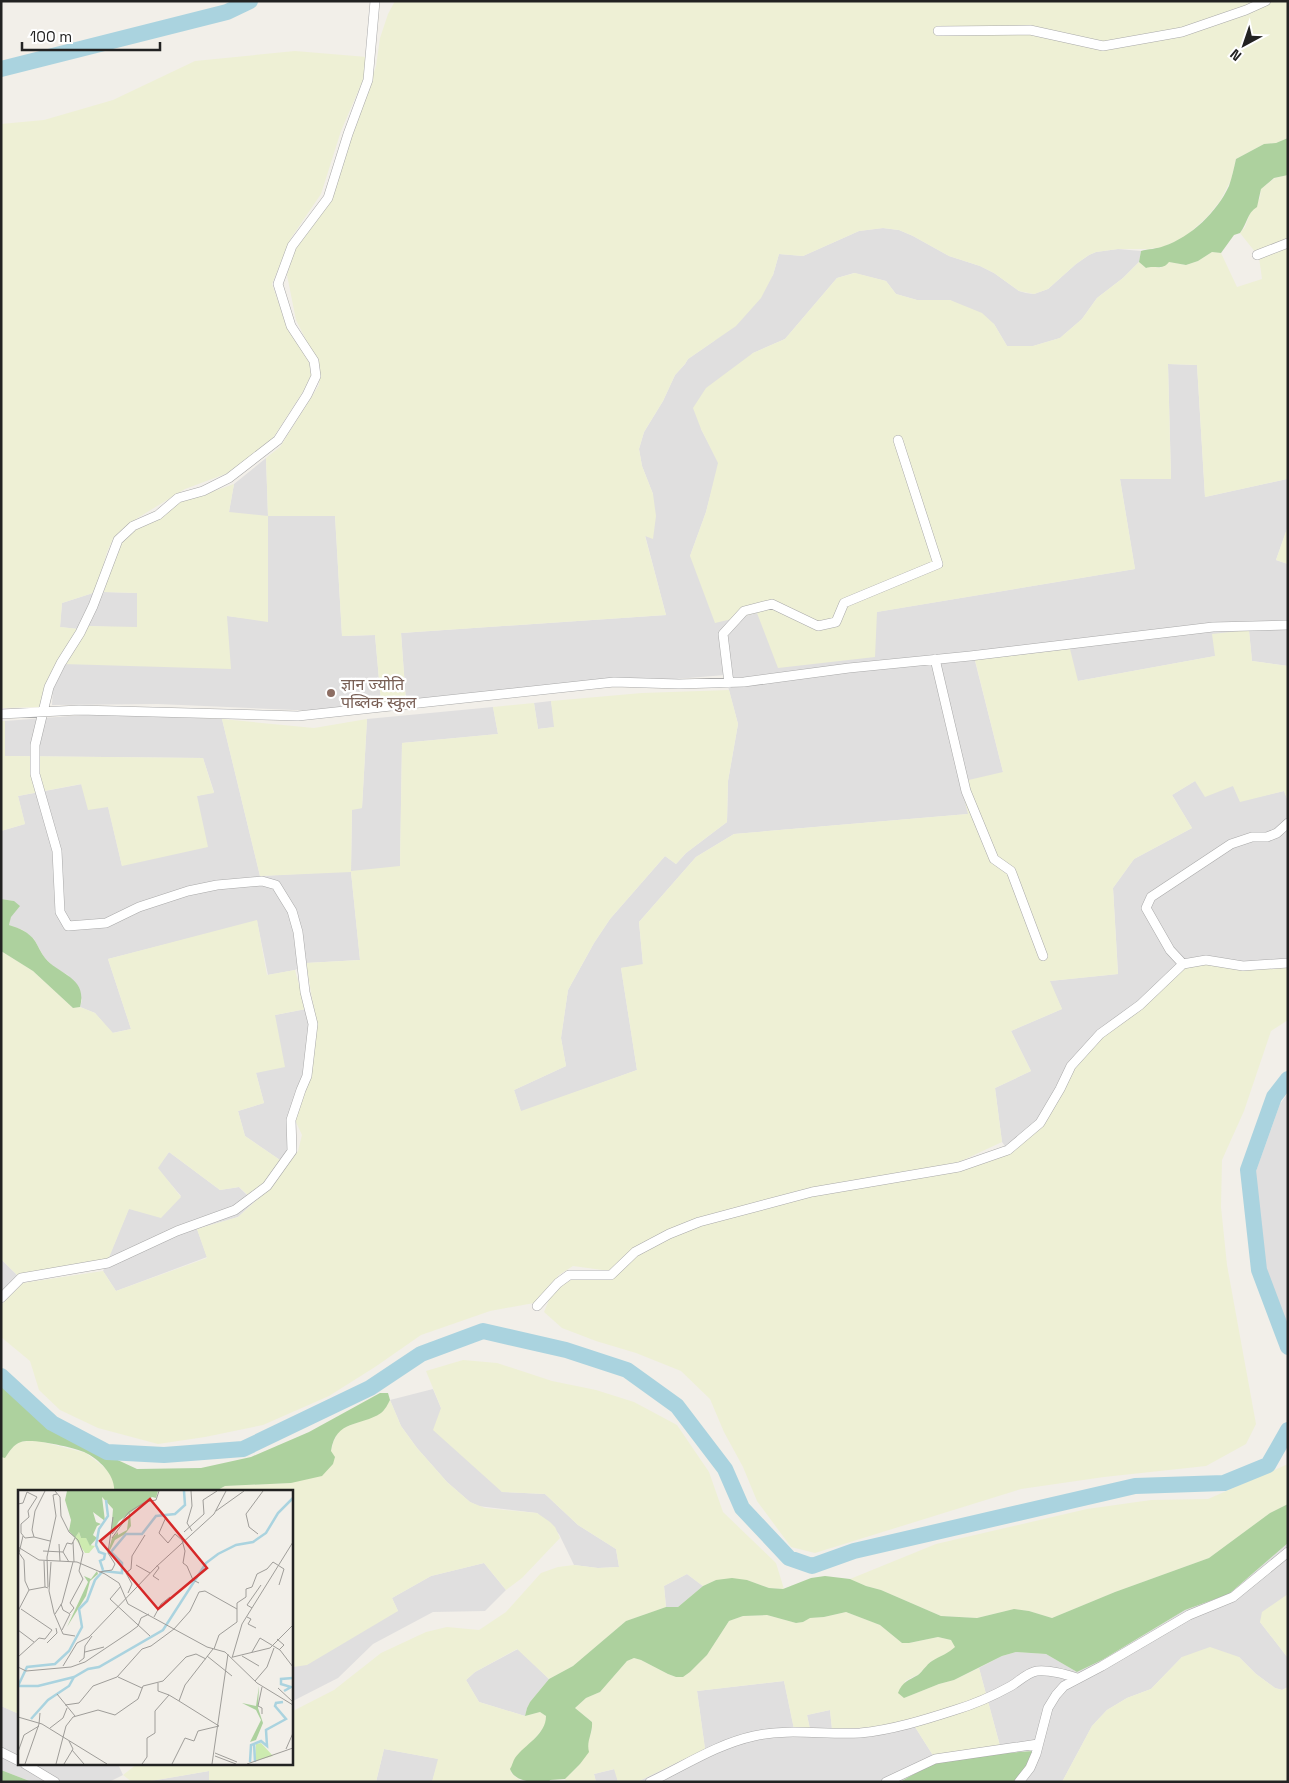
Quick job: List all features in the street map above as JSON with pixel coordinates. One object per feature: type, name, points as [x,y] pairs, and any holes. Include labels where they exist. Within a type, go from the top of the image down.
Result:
[{"type":"street","points":[[1,1298],[21,1278],[108,1263],[176,1231],[235,1210],[267,1186],[292,1151],[291,1120],[307,1076],[313,1024],[305,992],[298,932],[292,911],[276,885],[262,880],[202,888],[139,907],[106,923],[68,926],[60,912],[57,851],[35,774],[35,745],[49,687],[93,606],[118,540],[134,526],[158,515],[178,498],[203,491],[229,478],[278,440],[316,376],[314,361],[291,326],[278,284],[292,246],[328,198],[348,134],[368,80],[375,1]]},
{"type":"street","points":[[938,32],[1030,30],[1103,46],[1182,32],[1246,10],[1266,1]]},
{"type":"street","points":[[1257,255],[1288,243]]},
{"type":"street","points":[[729,683],[723,634],[744,611],[772,604],[818,626],[836,622],[844,603],[938,564],[898,440]]},
{"type":"street","points":[[1,714],[79,710],[298,716],[614,682],[729,683],[1213,627],[1288,625]]},
{"type":"street","points":[[935,659],[966,792],[994,859],[1011,871],[1043,956]]},
{"type":"street","points":[[1184,964],[1170,950],[1146,908],[1151,898],[1231,844],[1252,837],[1267,837],[1288,824]]},
{"type":"street","points":[[537,1306],[558,1283],[569,1275],[612,1275],[635,1252],[669,1234],[700,1222],[812,1192],[959,1167],[1008,1150],[1040,1123],[1071,1066],[1100,1034],[1140,1005],[1184,964],[1206,960],[1243,966],[1288,964]]},
{"type":"street","points":[[1019,1782],[1030,1768],[1048,1708],[1056,1694],[1064,1686],[1189,1615],[1234,1597],[1288,1552]]},
{"type":"street","points":[[650,1782],[730,1744],[754,1736],[806,1732],[859,1733],[879,1730],[924,1720],[967,1706],[996,1694],[1035,1671],[1058,1672],[1077,1678]]},
{"type":"street","points":[[886,1782],[935,1759],[1038,1744]]},
{"type":"street","points":[[1,1752],[18,1760]]},
{"type":"street","points":[[28,1766],[55,1782]]},
{"type":"shaded area","points":[[883,228],[899,230],[913,236],[949,256],[980,266],[994,273],[1019,291],[1034,294],[1048,289],[1076,264],[1096,252],[1118,249],[1141,251],[1139,262],[1123,278],[1097,298],[1082,319],[1060,338],[1033,346],[1007,346],[994,324],[950,300],[917,300],[896,294],[886,281],[854,273],[837,278],[785,339],[753,353],[701,429],[719,463],[706,512],[690,556],[757,613],[876,612],[1135,569],[1120,479],[1171,478],[1168,364],[1197,365],[1205,497],[1287,479],[1288,476],[1288,526],[1276,560],[1288,564],[1288,666],[1252,661],[1249,631],[1215,656],[1078,681],[975,661],[1003,772],[968,814],[734,834],[696,857],[639,922],[643,965],[621,968],[637,1070],[521,1112],[514,1090],[566,1066],[561,1038],[568,990],[594,943],[610,919],[665,856],[676,864],[686,853],[727,822],[728,781],[738,724],[725,675],[406,701],[401,633],[666,615],[645,535],[653,538],[653,494],[642,466],[639,449],[644,432],[663,401],[675,375],[688,359],[714,341],[773,275],[779,254],[803,256],[859,231]]},
{"type":"shaded area","points":[[266,458],[268,516],[335,515],[342,636],[375,635],[381,702],[316,711],[158,704],[52,705],[53,685],[63,664],[227,616],[268,621],[229,512],[234,484]]},
{"type":"shaded area","points":[[96,592],[78,629],[60,627],[62,603]]},
{"type":"shaded area","points":[[104,592],[138,593],[137,628],[87,626]]},
{"type":"shaded area","points":[[551,701],[555,727],[538,729],[534,703]]},
{"type":"shaded area","points":[[493,707],[498,734],[402,743],[400,867],[351,872],[360,960],[306,963],[295,970],[268,975],[257,921],[108,959],[131,1029],[112,1033],[95,1013],[80,1007],[82,1000],[68,975],[55,968],[44,957],[34,939],[23,930],[9,925],[14,901],[1,899],[1,831],[25,824],[18,796],[82,784],[108,806],[122,866],[197,796],[214,792],[203,758],[5,756],[5,721],[96,714],[222,719],[260,876],[351,871],[352,809],[362,808],[367,719]]},
{"type":"shaded area","points":[[1195,781],[1233,785],[1240,801],[1284,791],[1288,801],[1288,966],[1041,1124],[1009,1152],[1002,1142],[995,1088],[1031,1071],[1011,1031],[1062,1009],[1049,981],[1118,974],[1113,888],[1134,859],[1192,828],[1172,795]]},
{"type":"shaded area","points":[[306,1009],[310,1024],[306,1064],[298,1088],[290,1149],[280,1160],[245,1136],[238,1111],[264,1103],[256,1073],[275,1015]]},
{"type":"shaded area","points":[[1288,1093],[1288,1330],[1266,1272],[1255,1174],[1280,1104]]},
{"type":"shaded area","points":[[169,1152],[220,1190],[239,1187],[254,1202],[238,1217],[197,1229],[207,1257],[116,1291],[103,1271],[129,1208],[181,1196],[157,1168]]},
{"type":"shaded area","points":[[1,1259],[20,1278],[1,1296]]},
{"type":"shaded area","points":[[433,1389],[441,1408],[502,1492],[545,1494],[578,1525],[616,1549],[619,1567],[598,1568],[574,1565],[559,1534],[537,1513],[478,1506],[470,1502],[447,1482],[417,1448],[401,1426],[390,1400]]},
{"type":"shaded area","points":[[1288,1543],[1288,1594],[1260,1622],[1288,1658],[1288,1687],[1282,1690],[1275,1688],[1256,1674],[1239,1657],[1182,1657],[1151,1689],[1127,1698],[1107,1710],[1092,1726],[1062,1782],[1014,1782],[1027,1768],[1033,1751],[1002,1753],[979,1668],[1002,1656],[1016,1652],[1046,1654],[1077,1672],[1102,1660],[1185,1610],[1229,1594]]},
{"type":"shaded area","points":[[484,1563],[506,1590],[485,1611],[433,1612],[373,1644],[338,1678],[292,1701],[292,1632],[398,1611],[392,1598],[431,1576]]},
{"type":"shaded area","points":[[687,1574],[703,1586],[678,1607],[666,1607],[664,1586]]},
{"type":"shaded area","points":[[518,1649],[549,1679],[530,1702],[525,1716],[479,1702],[466,1680],[475,1672]]},
{"type":"shaded area","points":[[784,1681],[794,1729],[810,1729],[807,1715],[830,1710],[832,1729],[878,1727],[910,1719],[934,1757],[935,1762],[900,1782],[637,1782],[705,1749],[697,1691]]},
{"type":"shaded area","points":[[1,1706],[18,1714],[18,1766],[119,1766],[123,1775],[109,1782],[32,1782],[1,1770]]},
{"type":"shaded area","points":[[384,1749],[439,1759],[432,1782],[376,1782]]},
{"type":"shaded area","points":[[615,1769],[618,1782],[596,1782],[594,1774]]},
{"type":"shaded area","points":[[209,1771],[209,1780],[236,1782],[145,1782]]},
{"type":"green space","points":[[395,1],[1288,1],[1288,138],[1276,143],[1264,144],[1236,159],[1231,180],[1220,201],[1207,217],[1185,237],[1163,247],[1096,252],[1076,264],[1048,289],[1034,294],[1019,291],[994,273],[980,266],[949,256],[899,230],[883,228],[859,231],[803,256],[779,254],[773,275],[761,298],[736,326],[688,359],[675,375],[663,401],[644,432],[639,449],[642,466],[653,494],[656,516],[653,539],[645,536],[666,615],[401,633],[406,701],[381,702],[375,635],[342,636],[335,516],[268,516],[266,458],[280,447],[319,385],[320,368],[296,320],[287,275],[296,246],[330,200],[376,66],[380,38],[388,14]]},
{"type":"green space","points":[[295,51],[367,57],[363,80],[341,131],[321,194],[291,238],[272,284],[287,327],[309,361],[311,375],[304,390],[273,438],[254,454],[228,473],[185,489],[136,519],[114,537],[107,552],[96,592],[62,603],[60,627],[78,629],[41,707],[1,708],[1,124],[44,120],[113,100],[195,61]]},
{"type":"green space","points":[[1288,138],[1288,175],[1274,178],[1261,189],[1257,207],[1249,215],[1240,233],[1234,235],[1221,253],[1212,252],[1198,261],[1186,265],[1169,262],[1161,267],[1146,268],[1139,262],[1141,251],[1174,242],[1193,230],[1210,214],[1218,205],[1229,186],[1236,159],[1264,144],[1276,143]]},
{"type":"green space","points":[[1288,175],[1288,240],[1256,253],[1240,233],[1260,198],[1261,189],[1275,178]]},
{"type":"green space","points":[[1288,245],[1287,479],[1205,497],[1197,365],[1168,364],[1171,479],[1120,479],[1135,569],[877,612],[875,657],[778,668],[757,613],[715,623],[690,556],[706,512],[718,463],[693,408],[706,388],[753,353],[785,339],[837,278],[855,273],[886,281],[896,294],[917,300],[950,300],[982,313],[994,324],[1007,346],[1033,346],[1060,338],[1082,319],[1097,298],[1123,278],[1139,262],[1146,268],[1150,266],[1160,268],[1169,262],[1186,265],[1198,261],[1212,252],[1221,253],[1237,287],[1262,279],[1259,257]]},
{"type":"green space","points":[[234,484],[229,512],[268,516],[268,622],[227,616],[231,669],[63,664],[87,626],[137,627],[137,593],[104,592],[111,562],[121,542],[137,528],[183,500]]},
{"type":"green space","points":[[1288,526],[1288,564],[1276,560]]},
{"type":"green space","points":[[1249,630],[1252,661],[1288,666],[1288,801],[1284,791],[1240,802],[1233,786],[1205,797],[1195,781],[1172,795],[1192,828],[1134,859],[1113,888],[1118,974],[1050,981],[1062,1009],[1011,1031],[1031,1071],[995,1088],[1002,1142],[959,1162],[810,1191],[698,1221],[610,1271],[573,1266],[559,1275],[548,1291],[534,1303],[490,1311],[421,1335],[329,1396],[263,1425],[205,1437],[158,1444],[98,1428],[60,1410],[39,1390],[30,1361],[1,1337],[1,1305],[23,1283],[103,1271],[116,1291],[207,1258],[197,1229],[238,1217],[270,1188],[298,1151],[302,1135],[295,1120],[310,1076],[317,1028],[306,963],[360,960],[351,872],[260,876],[222,719],[314,728],[367,719],[362,808],[352,810],[351,871],[400,866],[402,743],[498,734],[493,707],[534,703],[538,729],[554,727],[551,701],[642,693],[729,690],[738,724],[728,781],[727,822],[686,853],[676,864],[665,856],[610,919],[594,943],[568,990],[561,1038],[566,1066],[514,1090],[521,1111],[637,1070],[621,968],[643,964],[639,922],[696,857],[734,834],[968,814],[960,782],[1003,772],[975,660],[1070,649],[1078,681],[1215,656],[1212,634]]},
{"type":"green space","points":[[1,721],[5,721],[5,756],[203,758],[214,793],[197,796],[208,847],[122,866],[108,807],[88,810],[81,784],[18,796],[25,824],[1,831]]},
{"type":"green space","points":[[1,899],[14,901],[20,906],[11,917],[9,925],[30,935],[45,958],[76,983],[80,989],[80,1007],[73,1008],[33,971],[1,951]]},
{"type":"green space","points":[[257,920],[267,975],[295,970],[306,1009],[275,1015],[285,1067],[256,1073],[264,1103],[238,1111],[245,1136],[280,1160],[264,1183],[249,1196],[239,1187],[220,1190],[169,1152],[158,1168],[181,1197],[161,1218],[129,1209],[108,1260],[20,1278],[1,1259],[1,951],[33,971],[73,1008],[80,1007],[95,1013],[113,1033],[131,1029],[108,959]]},
{"type":"green space","points":[[1206,962],[1288,966],[1288,1020],[1271,1031],[1244,1111],[1222,1160],[1221,1207],[1227,1265],[1256,1424],[1246,1444],[1206,1466],[1104,1477],[1021,1489],[815,1553],[791,1547],[757,1501],[743,1467],[724,1432],[710,1399],[681,1371],[636,1353],[562,1328],[544,1312],[551,1295],[565,1283],[579,1276],[612,1278],[636,1254],[700,1224],[813,1194],[1009,1152],[1041,1124],[1073,1068],[1101,1036],[1185,966]]},
{"type":"green space","points":[[463,1360],[497,1363],[552,1381],[596,1390],[634,1402],[677,1425],[709,1472],[723,1512],[776,1563],[784,1589],[769,1588],[747,1580],[716,1580],[703,1586],[687,1574],[664,1586],[666,1607],[626,1621],[573,1666],[549,1679],[517,1649],[475,1672],[466,1680],[479,1702],[525,1716],[540,1712],[546,1716],[546,1724],[516,1757],[511,1773],[522,1782],[432,1782],[438,1759],[384,1749],[376,1782],[236,1782],[209,1780],[209,1771],[145,1782],[132,1782],[123,1775],[134,1766],[292,1766],[292,1711],[334,1690],[381,1653],[426,1632],[447,1627],[479,1630],[506,1612],[541,1573],[558,1567],[574,1565],[598,1568],[619,1567],[616,1549],[578,1525],[545,1494],[502,1492],[433,1430],[441,1408],[426,1371]]},
{"type":"green space","points":[[1,1384],[22,1405],[51,1429],[137,1469],[201,1468],[251,1457],[309,1432],[380,1393],[388,1393],[390,1400],[381,1413],[350,1425],[338,1434],[331,1451],[335,1457],[333,1464],[322,1476],[291,1483],[225,1486],[218,1490],[114,1490],[110,1474],[97,1460],[86,1453],[64,1446],[35,1441],[21,1442],[12,1448],[5,1458],[1,1457]]},
{"type":"green space","points":[[390,1400],[401,1426],[417,1448],[447,1482],[470,1502],[485,1508],[537,1513],[555,1527],[560,1538],[522,1578],[506,1590],[484,1563],[431,1576],[392,1598],[398,1611],[307,1665],[293,1667],[292,1490],[218,1490],[225,1486],[291,1483],[331,1451],[339,1430],[382,1412]]},
{"type":"green space","points":[[35,1440],[86,1453],[105,1468],[114,1479],[115,1486],[114,1490],[18,1490],[18,1714],[1,1706],[1,1457],[5,1457],[20,1442]]},
{"type":"green space","points":[[1288,1464],[1288,1504],[1270,1513],[1209,1558],[1115,1592],[1052,1618],[1029,1611],[1014,1609],[977,1618],[941,1616],[850,1579],[936,1544],[1087,1509],[1151,1500],[1208,1499]]},
{"type":"green space","points":[[1288,1504],[1288,1543],[1229,1594],[1185,1610],[1102,1660],[1077,1672],[1046,1654],[1016,1652],[1002,1656],[954,1680],[904,1698],[898,1693],[902,1686],[918,1675],[932,1661],[955,1647],[951,1640],[938,1637],[902,1643],[880,1625],[846,1612],[810,1618],[796,1623],[767,1615],[743,1616],[729,1621],[707,1655],[683,1677],[668,1674],[634,1658],[627,1661],[600,1692],[586,1698],[575,1708],[592,1722],[588,1744],[589,1752],[565,1779],[550,1780],[549,1782],[526,1781],[516,1777],[510,1769],[519,1753],[543,1729],[546,1716],[540,1712],[525,1716],[530,1702],[549,1679],[573,1666],[626,1621],[666,1607],[678,1607],[703,1586],[716,1580],[732,1578],[747,1580],[769,1588],[783,1589],[811,1578],[825,1576],[850,1579],[941,1616],[977,1618],[1014,1609],[1029,1611],[1052,1618],[1115,1592],[1209,1558],[1270,1513]]},
{"type":"green space","points":[[1288,1594],[1288,1658],[1260,1622],[1262,1612]]},
{"type":"green space","points":[[846,1612],[880,1625],[902,1643],[938,1637],[951,1640],[956,1647],[930,1662],[919,1674],[905,1681],[904,1698],[954,1680],[979,1668],[1000,1746],[934,1757],[910,1719],[878,1727],[832,1729],[830,1710],[807,1715],[810,1729],[794,1729],[784,1681],[697,1691],[705,1749],[637,1782],[618,1782],[614,1769],[594,1774],[596,1782],[566,1782],[565,1779],[580,1764],[592,1730],[592,1722],[575,1708],[586,1698],[600,1692],[627,1661],[634,1658],[641,1660],[668,1674],[683,1677],[707,1655],[729,1621],[743,1616],[767,1615],[796,1623],[803,1622],[809,1618]]},
{"type":"green space","points":[[1210,1647],[1239,1657],[1256,1674],[1275,1688],[1282,1690],[1288,1687],[1288,1782],[1062,1782],[1092,1726],[1107,1710],[1127,1698],[1151,1689],[1182,1657]]},
{"type":"green space","points":[[1033,1751],[1027,1768],[1014,1782],[900,1782],[935,1762],[981,1755]]},
{"type":"green space","points":[[1,1770],[32,1782],[1,1782]]},
{"type":"waterway","points":[[1,69],[227,12],[250,1]]},
{"type":"waterway","points":[[1288,1079],[1274,1097],[1248,1170],[1259,1270],[1288,1347]]},
{"type":"waterway","points":[[1,1376],[52,1423],[107,1452],[164,1455],[243,1449],[370,1388],[421,1354],[483,1331],[566,1350],[627,1370],[677,1406],[725,1469],[742,1508],[789,1558],[812,1566],[854,1551],[1135,1486],[1224,1483],[1268,1465],[1288,1430]]},
{"type":"place","name":"ज्ञान ज्योति पब्लिक स्कुल","points":[[331,693]]}]
